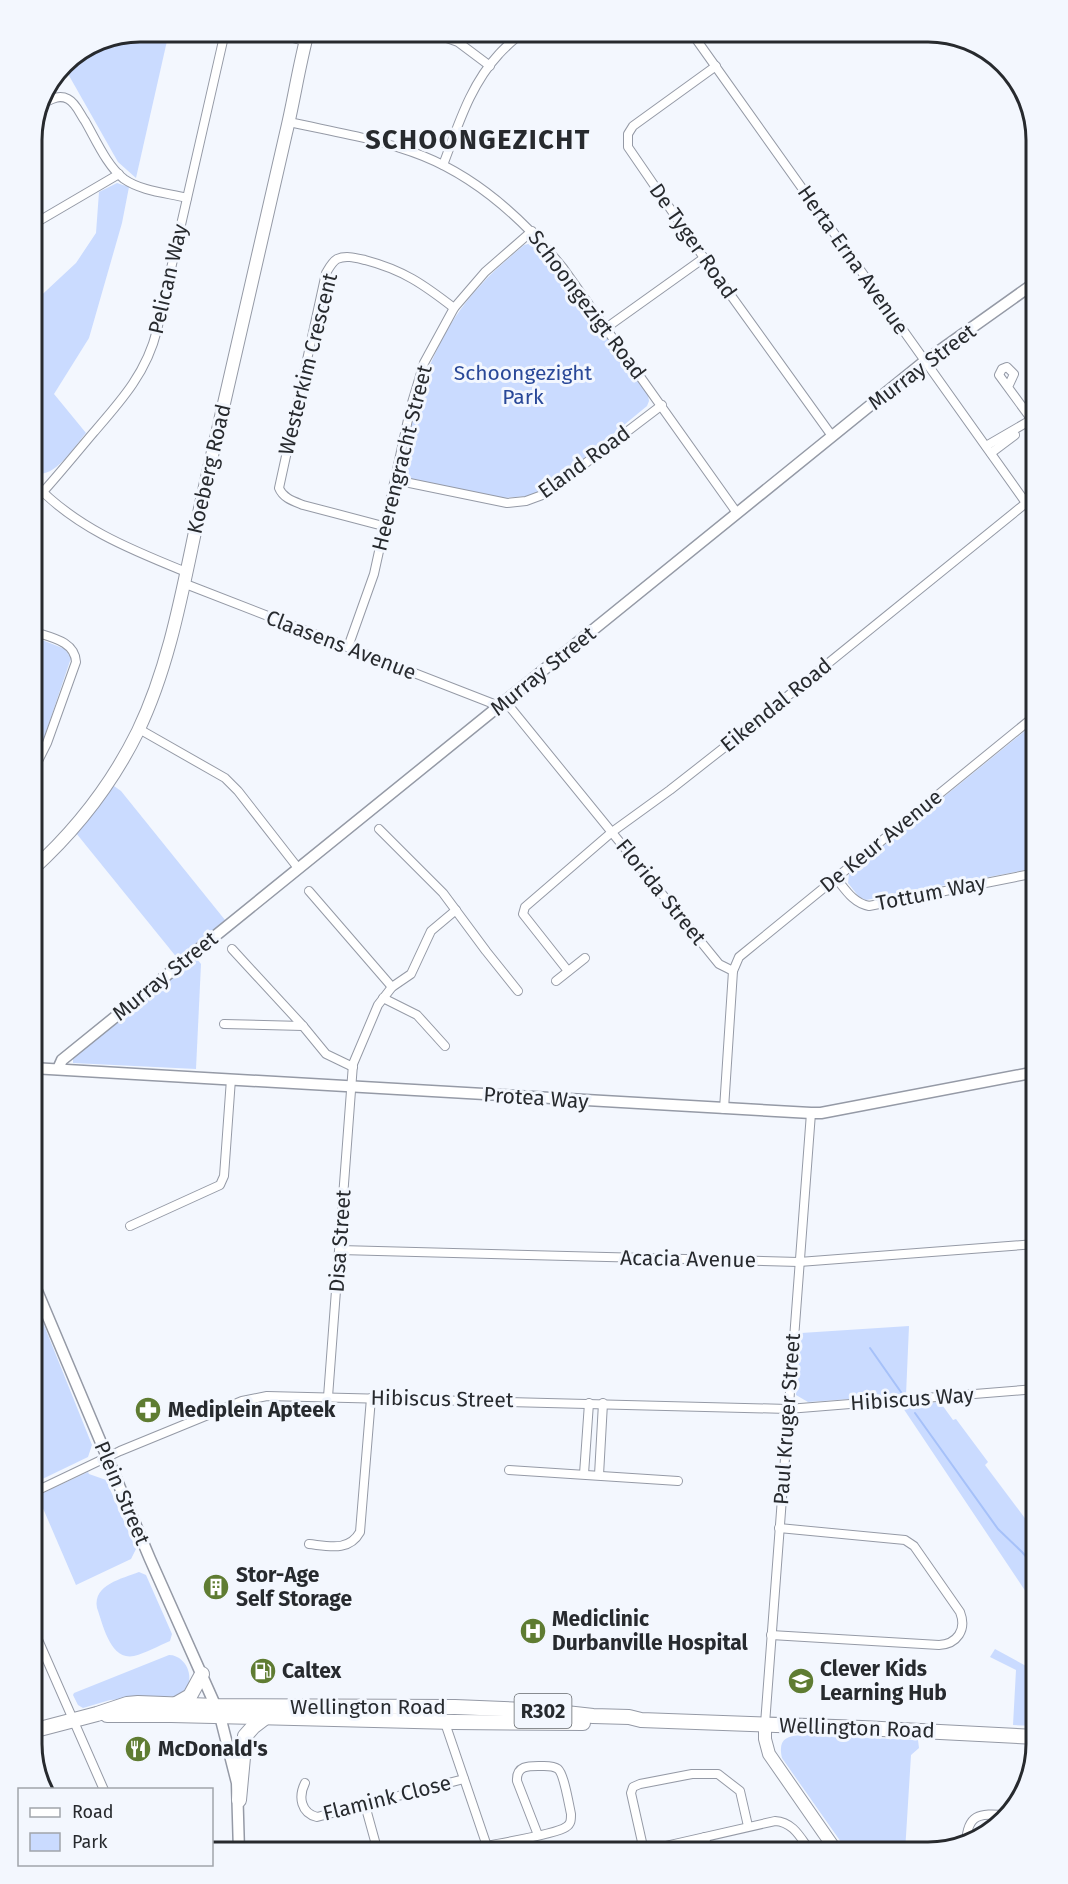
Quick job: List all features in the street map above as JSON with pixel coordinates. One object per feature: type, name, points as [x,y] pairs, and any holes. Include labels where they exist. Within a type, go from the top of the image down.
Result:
[{"type":"main road","name":"Koeberg Road","points":[[42,860],[97,800],[139,729],[158,684],[289,122],[305,42]]},
{"type":"main road","points":[[175,1704],[190,1696],[202,1674]]},
{"type":"main road","name":"Wellington Road","points":[[42,1728],[127,1704],[175,1704],[266,1717],[449,1724],[630,1724],[641,1720]]},
{"type":"main road","name":"Wellington Road","points":[[97,1714],[450,1707],[548,1711],[629,1717],[641,1720],[1026,1737]]},
{"type":"main road","points":[[238,1800],[246,1736],[266,1717]]},
{"type":"main road","points":[[765,1724],[765,1739],[769,1754],[830,1842]]},
{"type":"street","name":"Pelican Way","points":[[42,493],[122,400],[148,360],[154,343],[223,42]]},
{"type":"street","points":[[458,42],[490,66]]},
{"type":"street","points":[[443,165],[465,107],[490,66],[512,42]]},
{"type":"street","name":"Herta Erna Avenue","points":[[698,42],[1026,503]]},
{"type":"street","name":"De Tyger Road","points":[[716,66],[635,124],[627,138],[630,151],[832,436]]},
{"type":"street","points":[[51,100],[60,97],[72,102],[119,174],[137,185],[187,198]]},
{"type":"street","name":"Schoongezigt Road","points":[[289,122],[362,138],[422,156],[443,165],[490,195],[516,215],[563,268],[737,513]]},
{"type":"street","points":[[42,219],[119,174]]},
{"type":"street","name":"Heerengracht Street","points":[[348,647],[374,574],[417,381],[432,346],[454,308],[485,272],[532,231]]},
{"type":"street","name":"Westerkim Crescent","points":[[383,526],[303,505],[290,500],[281,493],[279,488],[326,273],[338,259],[352,257],[363,260],[405,274],[427,287],[454,308]]},
{"type":"street","points":[[606,328],[704,258]]},
{"type":"street","name":"Murray Street","points":[[58,1069],[62,1060],[925,361],[1026,289]]},
{"type":"street","points":[[1008,387],[1026,414]]},
{"type":"street","name":"Eland Road","points":[[395,480],[507,503],[536,499],[556,487],[662,405]]},
{"type":"street","points":[[988,450],[1026,425]]},
{"type":"street","name":"Claasens Avenue","points":[[42,493],[88,528],[184,578],[348,647],[502,704]]},
{"type":"street","name":"Eikendal Road","points":[[568,971],[523,914],[525,906],[612,832],[670,790],[1026,503]]},
{"type":"street","points":[[42,635],[69,646],[76,662],[42,753]]},
{"type":"street","name":"Florida Street","points":[[502,704],[612,832],[719,964],[733,971]]},
{"type":"street","name":"De Keur Avenue","points":[[733,971],[739,957],[1026,723]]},
{"type":"street","points":[[139,729],[225,778],[238,791],[298,868]]},
{"type":"street","points":[[379,830],[429,878],[518,991]]},
{"type":"street","name":"Tottum Way","points":[[836,878],[854,900],[868,906],[1026,875]]},
{"type":"street","points":[[309,891],[392,987]]},
{"type":"street","name":"Disa Street","points":[[328,1397],[353,1067],[357,1052],[383,998],[392,987],[411,974],[431,932],[456,910]]},
{"type":"street","points":[[232,949],[326,1054],[353,1067]]},
{"type":"street","points":[[556,981],[585,958]]},
{"type":"street","points":[[724,1109],[733,971]]},
{"type":"street","points":[[383,998],[417,1015],[445,1046]]},
{"type":"street","points":[[224,1024],[303,1026]]},
{"type":"street","name":"Protea Way","points":[[42,1068],[811,1113],[1026,1074]]},
{"type":"street","points":[[130,1226],[220,1185],[224,1176],[231,1079]]},
{"type":"street","name":"Paul Kruger Street","points":[[765,1724],[811,1113]]},
{"type":"street","name":"Acacia Avenue","points":[[340,1250],[799,1262],[1026,1245]]},
{"type":"street","name":"Plein Street","points":[[42,1303],[150,1560],[218,1711],[234,1770],[238,1800],[239,1842]]},
{"type":"street","name":"Hibiscus Way","points":[[788,1409],[1026,1390]]},
{"type":"street","name":"Hibiscus Street","points":[[42,1488],[107,1457],[249,1399],[276,1396],[788,1409]]},
{"type":"street","points":[[309,1544],[345,1546],[356,1539],[360,1532],[371,1398]]},
{"type":"street","points":[[584,1474],[589,1403]]},
{"type":"street","points":[[599,1475],[603,1404]]},
{"type":"street","points":[[509,1470],[678,1481]]},
{"type":"street","points":[[771,1635],[946,1645],[956,1639],[963,1624],[960,1612],[914,1546],[905,1540],[779,1528]]},
{"type":"street","points":[[42,1648],[103,1788]]},
{"type":"street","points":[[450,1707],[449,1724],[464,1779],[486,1842]]},
{"type":"street","points":[[513,1842],[565,1828],[571,1820],[561,1772],[554,1767],[526,1766],[520,1769],[517,1781],[538,1835]]},
{"type":"street","points":[[639,1842],[631,1793],[633,1787],[692,1774],[718,1774],[740,1791],[748,1826]]},
{"type":"street","name":"Flamink Close","points":[[305,1783],[301,1792],[303,1808],[308,1814],[321,1817],[464,1779]]},
{"type":"street","points":[[365,1805],[375,1842]]},
{"type":"street","points":[[967,1834],[968,1826],[973,1819],[980,1815],[996,1814]]},
{"type":"street","points":[[684,1842],[771,1821],[783,1822],[794,1829],[804,1842]]},
{"type":"street","points":[[705,1837],[706,1842]]},
{"type":"green space","points":[[167,42],[136,178],[118,162],[68,74],[91,55],[109,47],[128,43]]},
{"type":"green space","points":[[117,183],[129,187],[122,223],[89,338],[54,394],[86,433],[62,462],[42,473],[42,295],[76,263],[96,233],[99,192]]},
{"type":"green space","name":"Schoongezight Park","points":[[532,243],[540,247],[554,264],[648,395],[647,406],[550,486],[529,496],[503,498],[411,479],[404,470],[403,459],[421,390],[444,335],[454,318],[485,280],[524,245]]},
{"type":"green space","points":[[42,640],[65,649],[71,658],[42,743]]},
{"type":"green space","points":[[1026,730],[1026,870],[866,900],[859,897],[848,883],[849,874]]},
{"type":"green space","points":[[114,786],[121,791],[225,920],[178,959],[76,833]]},
{"type":"green space","points":[[196,958],[201,964],[196,1069],[73,1063],[73,1059],[80,1051]]},
{"type":"green space","points":[[42,1320],[92,1445],[88,1457],[42,1479]]},
{"type":"green space","points":[[909,1326],[906,1395],[808,1402],[796,1395],[801,1333]]},
{"type":"green space","points":[[940,1402],[953,1420],[956,1419],[988,1462],[985,1465],[1026,1520],[1026,1592],[901,1405]]},
{"type":"green space","points":[[88,1472],[106,1480],[136,1549],[131,1559],[76,1585],[42,1506],[42,1494]]},
{"type":"green space","points":[[139,1572],[146,1575],[172,1634],[170,1641],[138,1655],[126,1656],[119,1653],[109,1640],[97,1608],[97,1600],[99,1593],[110,1584]]},
{"type":"green space","points":[[995,1649],[1026,1666],[1026,1726],[1013,1725],[1016,1670],[990,1657]]},
{"type":"green space","points":[[169,1655],[182,1660],[189,1672],[188,1686],[177,1696],[110,1700],[83,1708],[78,1705],[73,1695],[74,1693]]},
{"type":"green space","points":[[791,1736],[918,1740],[919,1748],[911,1755],[906,1842],[841,1842],[782,1758],[782,1743]]},
{"type":"waterway","points":[[870,1348],[903,1395]]},
{"type":"waterway","points":[[915,1413],[998,1529],[1026,1557]]},
{"type":"place","name":"Mediplein Apteek","points":[[148,1410]]},
{"type":"place","name":"Stor-Age Self Storage","points":[[216,1587]]},
{"type":"place","name":"Mediclinic Durbanville Hospital","points":[[533,1631]]},
{"type":"place","name":"Caltex","points":[[263,1671]]},
{"type":"place","name":"Clever Kids Learning Hub","points":[[801,1681]]},
{"type":"place","name":"McDonald's","points":[[138,1749]]},
{"type":"district","name":"SCHOONGEZICHT","points":[[478,140]]}]
